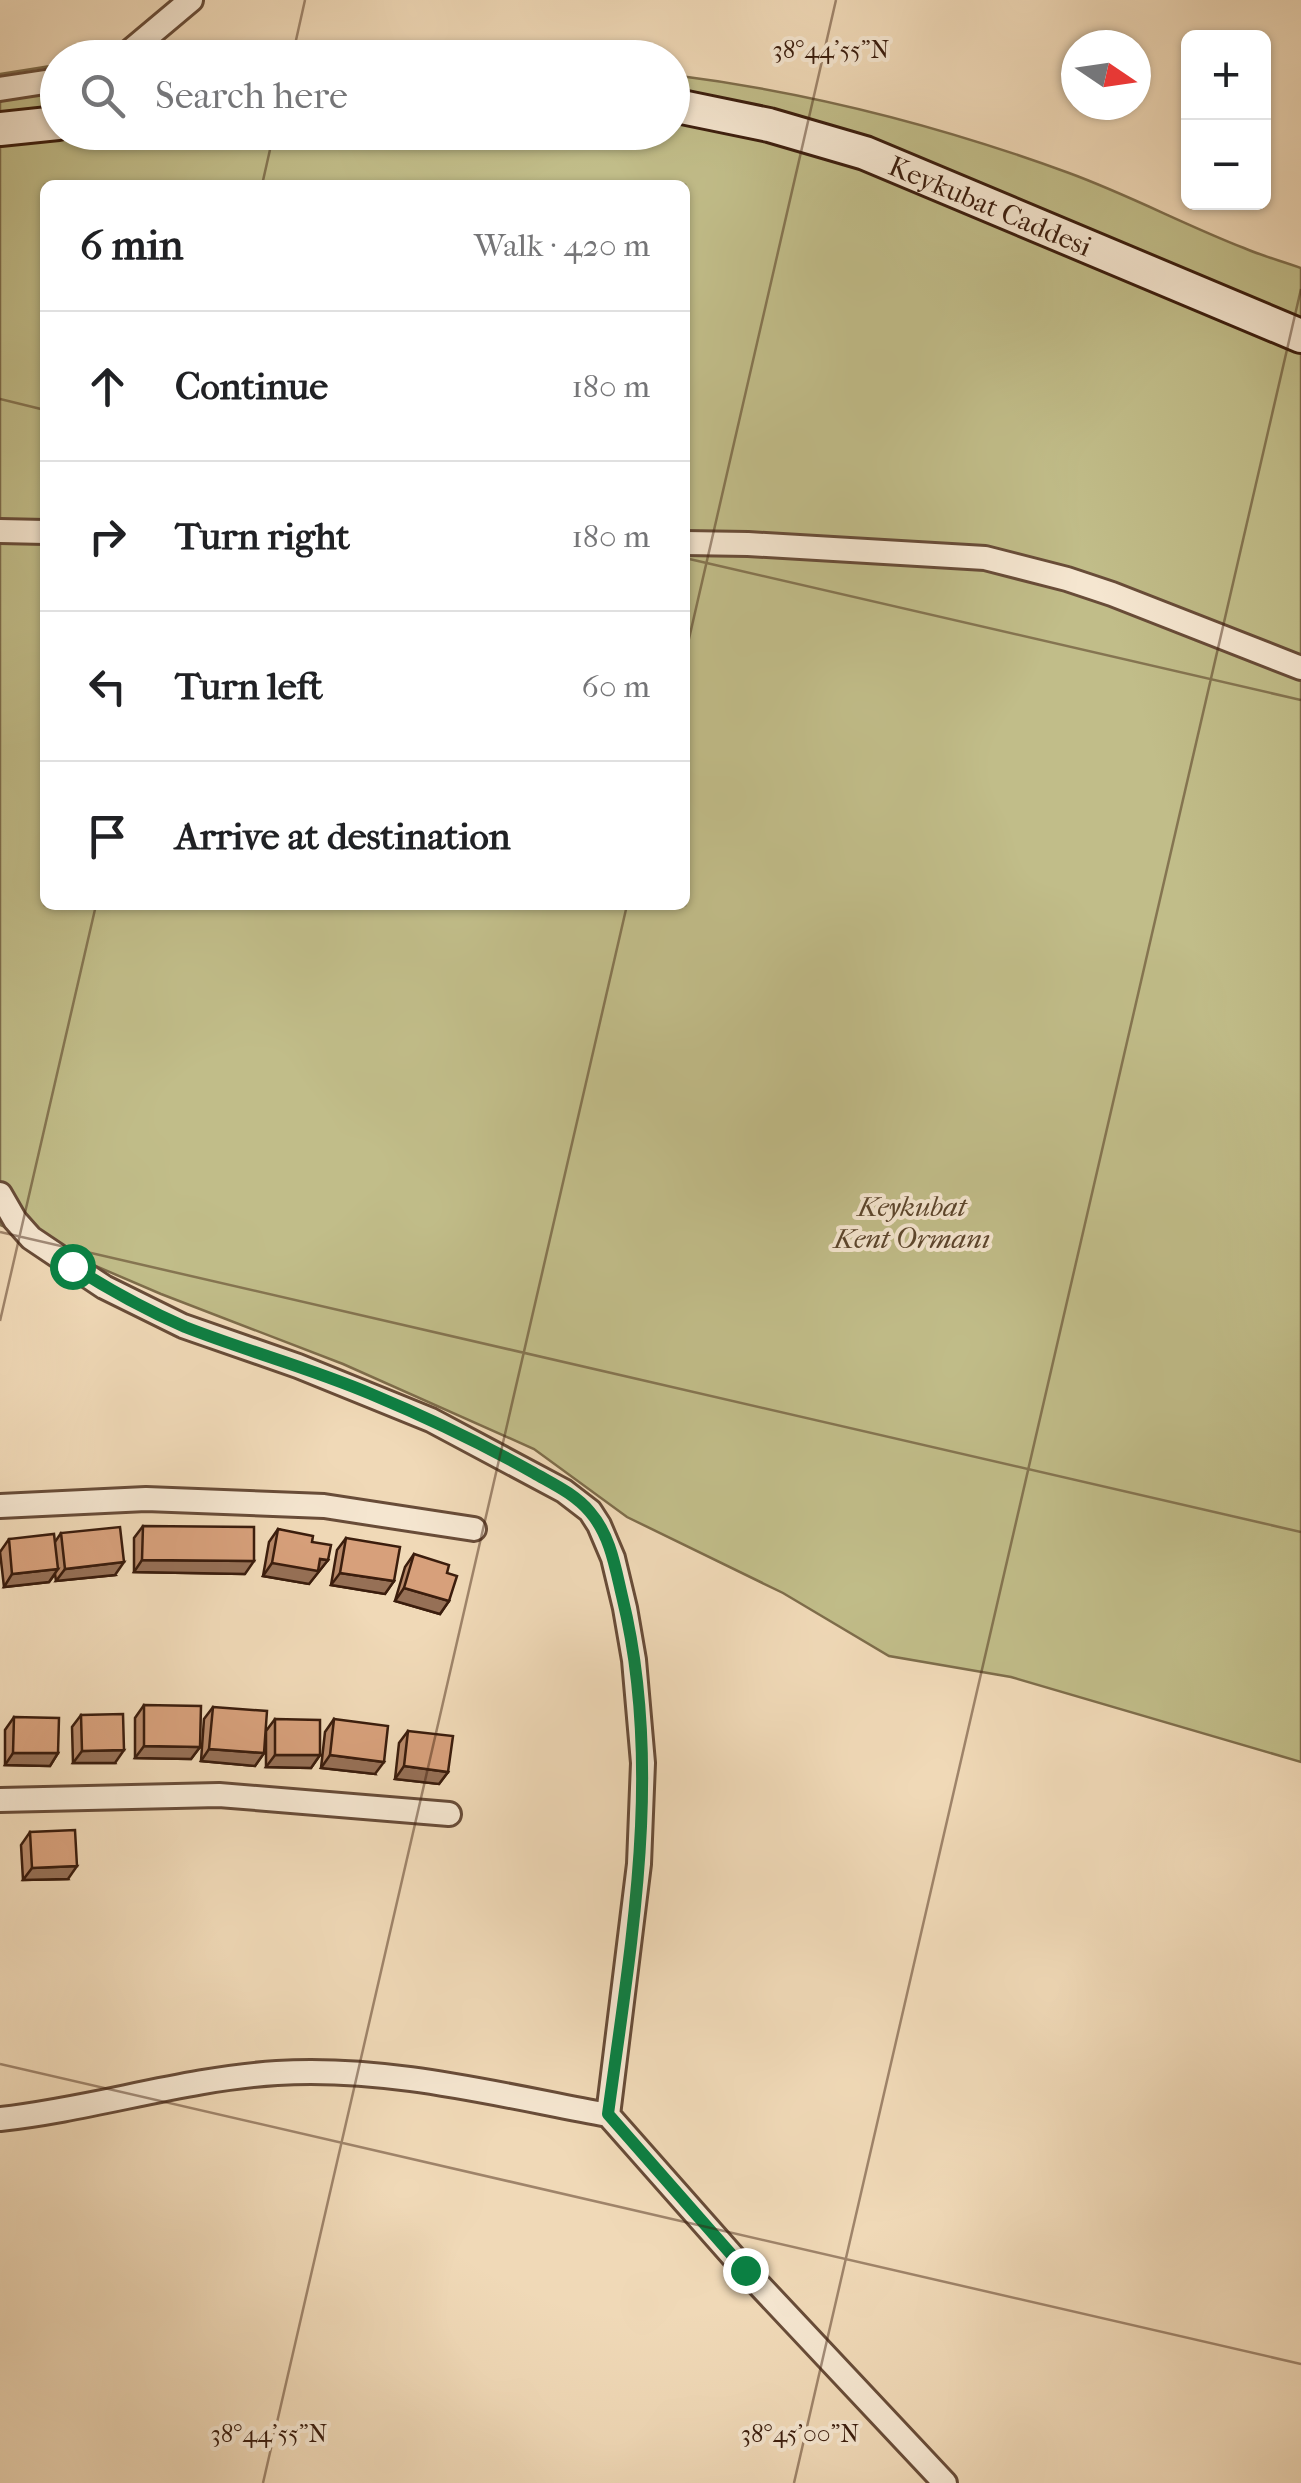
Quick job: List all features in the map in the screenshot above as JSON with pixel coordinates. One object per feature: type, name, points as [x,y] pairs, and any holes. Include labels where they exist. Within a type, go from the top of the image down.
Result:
[{"type":"street","points":[[144,40],[192,0]]},
{"type":"street","points":[[0,89],[40,83]]},
{"type":"street","name":"Keykubat Caddesi","points":[[690,110],[769,125],[865,153],[1301,336]]},
{"type":"street","points":[[0,129],[40,125]]},
{"type":"street","points":[[0,532],[40,532]]},
{"type":"street","points":[[690,543],[985,558],[1112,594],[1301,668]]},
{"type":"street","points":[[0,1194],[31,1238],[104,1286],[183,1326],[298,1366],[431,1420],[564,1491],[590,1512],[599,1525],[625,1608],[643,1762],[639,1864],[608,2114]]},
{"type":"street","points":[[0,1506],[146,1499],[324,1506],[474,1529]]},
{"type":"street","points":[[0,1800],[219,1794],[449,1814]]},
{"type":"street","points":[[0,2119],[237,2077],[325,2072],[415,2080],[608,2114],[745,2270],[945,2483]]},
{"type":"green space","name":"Keykubat Kent Ormanı","points":[[40,68],[40,150],[690,150],[690,77],[724,82],[824,101],[972,140],[1091,182],[1258,254],[1301,268],[1301,1762],[1011,1677],[889,1656],[783,1593],[627,1517],[534,1449],[343,1364],[161,1294],[0,1225],[0,74]]},
{"type":"building","points":[[143,1526],[254,1527],[254,1561],[142,1560]]},
{"type":"building","points":[[120,1527],[124,1562],[65,1569],[61,1533]]},
{"type":"building","points":[[278,1529],[313,1536],[312,1542],[331,1545],[328,1560],[320,1559],[318,1571],[272,1563]]},
{"type":"building","points":[[54,1534],[58,1569],[12,1574],[9,1539]]},
{"type":"building","points":[[346,1538],[400,1547],[394,1581],[340,1573]]},
{"type":"building","points":[[414,1554],[449,1565],[447,1573],[457,1576],[449,1601],[404,1588]]},
{"type":"building","points":[[144,1705],[201,1706],[200,1747],[144,1746]]},
{"type":"building","points":[[213,1707],[267,1711],[264,1753],[209,1749]]},
{"type":"building","points":[[123,1714],[124,1750],[82,1751],[81,1715]]},
{"type":"building","points":[[14,1717],[59,1718],[58,1753],[13,1753]]},
{"type":"building","points":[[275,1719],[320,1720],[320,1755],[275,1755]]},
{"type":"building","points":[[334,1719],[388,1726],[384,1762],[330,1755]]},
{"type":"building","points":[[408,1731],[453,1736],[448,1772],[404,1766]]},
{"type":"building","points":[[75,1830],[77,1866],[32,1868],[30,1832]]},
{"type":"route","points":[[72,1266],[183,1326],[298,1366],[431,1420],[564,1491],[578,1500],[599,1525],[625,1608],[643,1762],[639,1864],[608,2114],[745,2270]]}]
